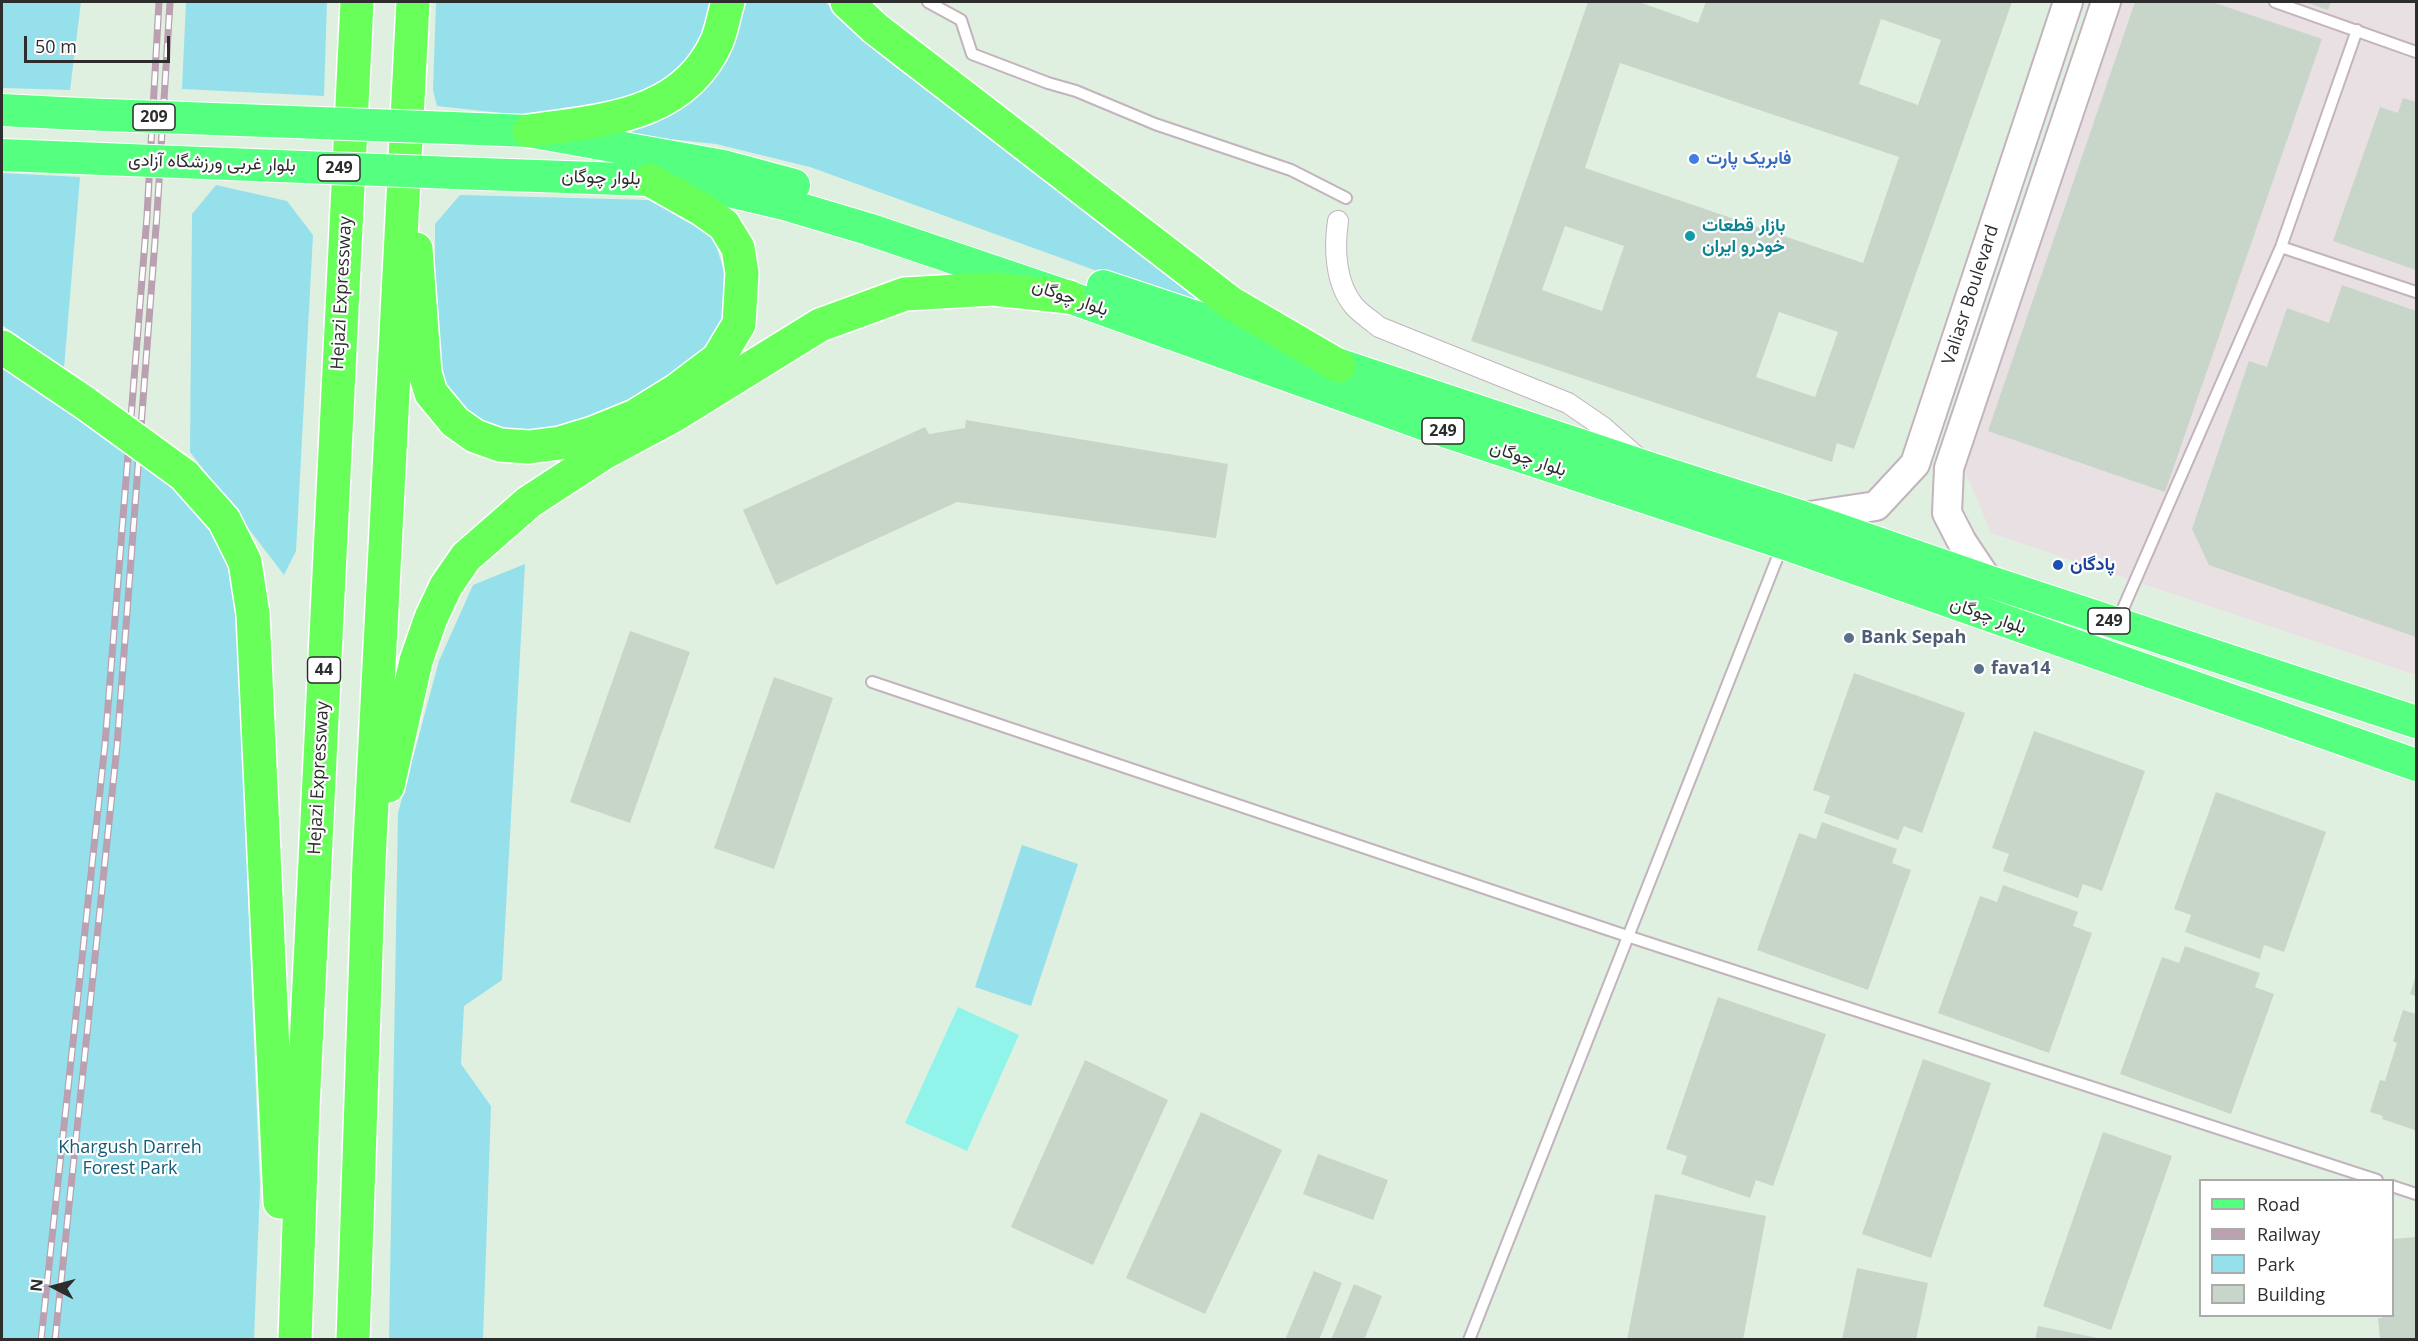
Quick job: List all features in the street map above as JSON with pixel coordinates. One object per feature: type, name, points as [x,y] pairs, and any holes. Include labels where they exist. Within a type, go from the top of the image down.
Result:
[{"type":"highway","name":"Hejazi Expressway","points":[[295,1340],[304,1095],[357,2]]},
{"type":"highway","points":[[353,1340],[369,861],[412,17],[420,2]]},
{"type":"highway","points":[[529,131],[613,119],[656,105],[691,81],[717,42],[728,2]]},
{"type":"highway","points":[[847,2],[876,29],[1231,303],[1339,366]]},
{"type":"highway","points":[[402,206],[413,218],[422,310],[425,373],[431,393],[455,422],[475,436],[500,445],[529,447],[560,443],[635,416],[677,390],[718,359],[739,324],[742,273],[738,248],[724,225],[703,210],[650,180]]},
{"type":"highway","points":[[369,861],[416,662],[431,618],[446,586],[466,557],[529,502],[603,453],[673,416],[820,325],[905,294],[993,289],[1069,297]]},
{"type":"highway","points":[[2,347],[85,403],[184,475],[224,520],[245,562],[253,614],[282,1241],[290,1340]]},
{"type":"main road","name":"Valiasr Boulevard","points":[[1803,517],[1876,506],[1915,464],[2068,2]]},
{"type":"main road","name":"Valiasr Boulevard","points":[[1988,581],[1962,542],[1947,513],[1949,468],[2106,2]]},
{"type":"main road","name":"209","points":[[2,110],[229,120]]},
{"type":"main road","name":"بلوار چوگان","points":[[229,120],[529,131],[723,166],[846,200],[1339,366],[1803,517],[1988,581],[2416,722]]},
{"type":"main road","name":"بلوار غربی ورزشگاه آزادی","points":[[2,155],[454,173]]},
{"type":"main road","name":"بلوار چوگان","points":[[454,173],[699,184],[784,204],[868,229],[1069,297],[1423,424],[1783,543],[2416,765]]},
{"type":"main road","points":[[1956,340],[1960,349],[1967,356],[1991,345]]},
{"type":"street","points":[[1338,221],[1335,240],[1340,279],[1354,305],[1380,327],[1568,403],[1603,427],[1649,468]]},
{"type":"lane","points":[[928,2],[961,20],[972,54],[1048,83],[1076,91],[1155,124],[1291,171],[1346,198]]},
{"type":"lane","points":[[2275,2],[2416,52]]},
{"type":"lane","points":[[2116,623],[2281,247],[2357,30]]},
{"type":"lane","points":[[2281,247],[2416,292]]},
{"type":"lane","points":[[1469,1340],[1783,543]]},
{"type":"lane","points":[[872,682],[1627,936],[2374,1179]]},
{"type":"lane","points":[[2394,1187],[2416,1194]]},
{"type":"shaded area","points":[[2119,2],[2416,2],[2416,675],[1991,533],[1963,466]]},
{"type":"shaded area","points":[[958,1007],[1019,1035],[967,1151],[905,1123]]},
{"type":"green space","points":[[2,2],[81,2],[70,90],[2,88]]},
{"type":"green space","points":[[186,2],[327,2],[324,96],[182,89]]},
{"type":"green space","points":[[436,2],[712,2],[701,39],[687,66],[653,89],[582,113],[538,117],[437,106],[433,90]]},
{"type":"green space","points":[[744,2],[825,2],[893,65],[1127,239],[1211,308],[1213,313],[810,167],[716,144],[623,134]]},
{"type":"green space","points":[[2,173],[80,177],[64,368],[2,325]]},
{"type":"green space","points":[[216,185],[287,201],[313,235],[296,551],[284,575],[190,452],[192,214]]},
{"type":"green space","points":[[460,195],[650,200],[687,212],[713,236],[727,280],[722,330],[699,361],[647,391],[565,429],[514,437],[468,425],[435,368],[435,224]]},
{"type":"green space","name":"Khargush Darreh Forest Park","points":[[2,360],[102,426],[183,498],[217,539],[240,600],[248,899],[260,1187],[254,1339],[2,1339]]},
{"type":"green space","points":[[525,564],[502,980],[464,1006],[461,1064],[491,1106],[483,1339],[389,1339],[398,813],[439,661],[473,585]]},
{"type":"green space","points":[[1022,845],[1078,864],[1031,1006],[975,987]]},
{"type":"building","name":"بازار قطعات خودرو ایران","points":[[1588,2],[1639,2],[1698,23],[1706,2],[2012,2],[1854,449],[1837,443],[1832,462],[1471,341]],"holes":[[[1881,19],[1941,40],[1918,105],[1859,84]],[[1620,63],[1899,157],[1863,263],[1585,168]],[[1565,226],[1624,246],[1602,311],[1542,290]],[[1779,312],[1838,332],[1815,397],[1756,377]]]},
{"type":"building","points":[[2135,2],[2212,2],[2322,39],[2165,492],[1988,431]]},
{"type":"building","points":[[2305,2],[2331,2],[2328,10]]},
{"type":"building","points":[[2403,98],[2416,102],[2416,270],[2333,241],[2380,107],[2398,113]]},
{"type":"building","points":[[2342,285],[2416,311],[2416,637],[2209,565],[2192,529],[2249,361],[2267,367],[2287,308],[2329,323]]},
{"type":"building","points":[[966,420],[1228,464],[1216,538],[957,502],[776,585],[743,510],[925,427],[929,434],[965,428]]},
{"type":"building","points":[[630,631],[690,652],[630,823],[570,802]]},
{"type":"building","points":[[1854,673],[1965,713],[1922,833],[1904,826],[1898,840],[1824,813],[1830,796],[1813,790]]},
{"type":"building","points":[[774,677],[833,698],[774,869],[714,848]]},
{"type":"building","points":[[2034,731],[2145,771],[2102,891],[2083,884],[2078,898],[2003,871],[2009,854],[1992,848]]},
{"type":"building","points":[[2216,792],[2326,832],[2284,952],[2264,945],[2260,959],[2185,932],[2191,915],[2174,909]]},
{"type":"building","points":[[1822,822],[1897,849],[1892,863],[1911,870],[1868,990],[1757,950],[1799,833],[1816,839]]},
{"type":"building","points":[[2003,885],[2078,912],[2073,926],[2092,933],[2049,1053],[1938,1013],[1980,896],[1997,902]]},
{"type":"building","points":[[2185,946],[2260,973],[2255,987],[2274,994],[2231,1114],[2120,1074],[2162,957],[2179,963]]},
{"type":"building","points":[[2416,975],[2416,996],[2410,994]]},
{"type":"building","points":[[1718,997],[1826,1034],[1773,1186],[1756,1180],[1750,1198],[1681,1174],[1687,1156],[1666,1149]]},
{"type":"building","points":[[2403,1010],[2416,1014],[2415,1130],[2382,1119],[2383,1116],[2370,1112],[2380,1080],[2385,1081],[2397,1043],[2393,1041]]},
{"type":"building","points":[[1923,1059],[1991,1083],[1931,1258],[1862,1234]]},
{"type":"building","points":[[1085,1060],[1168,1100],[1093,1265],[1011,1227]]},
{"type":"building","points":[[1201,1112],[1282,1150],[1205,1314],[1126,1278]]},
{"type":"building","points":[[2103,1132],[2172,1156],[2111,1330],[2043,1306]]},
{"type":"building","points":[[1318,1154],[1388,1180],[1373,1220],[1303,1194]]},
{"type":"building","points":[[1655,1194],[1766,1216],[1743,1340],[1627,1340]]},
{"type":"building","points":[[2416,1237],[2416,1340],[2380,1340],[2378,1318],[2394,1317],[2394,1239]]},
{"type":"building","points":[[1857,1268],[1928,1283],[1916,1340],[1842,1340]]},
{"type":"building","points":[[1314,1271],[1342,1283],[1319,1340],[1285,1340]]},
{"type":"building","points":[[1354,1284],[1382,1296],[1364,1340],[1331,1340]]},
{"type":"building","points":[[2038,1326],[2098,1338],[2098,1340],[2035,1340]]},
{"type":"railway","points":[[41,1340],[105,744],[147,216],[159,2]]},
{"type":"railway","points":[[55,1340],[117,746],[157,214],[170,2]]},
{"type":"place","name":"فابریک پارت","points":[[1694,159]]},
{"type":"place","name":"بازار قطعات خودرو ایران","points":[[1690,236]]},
{"type":"place","name":"پادگان","points":[[2058,565]]},
{"type":"place","name":"Bank Sepah","points":[[1849,638]]},
{"type":"place","name":"fava14","points":[[1979,669]]}]
